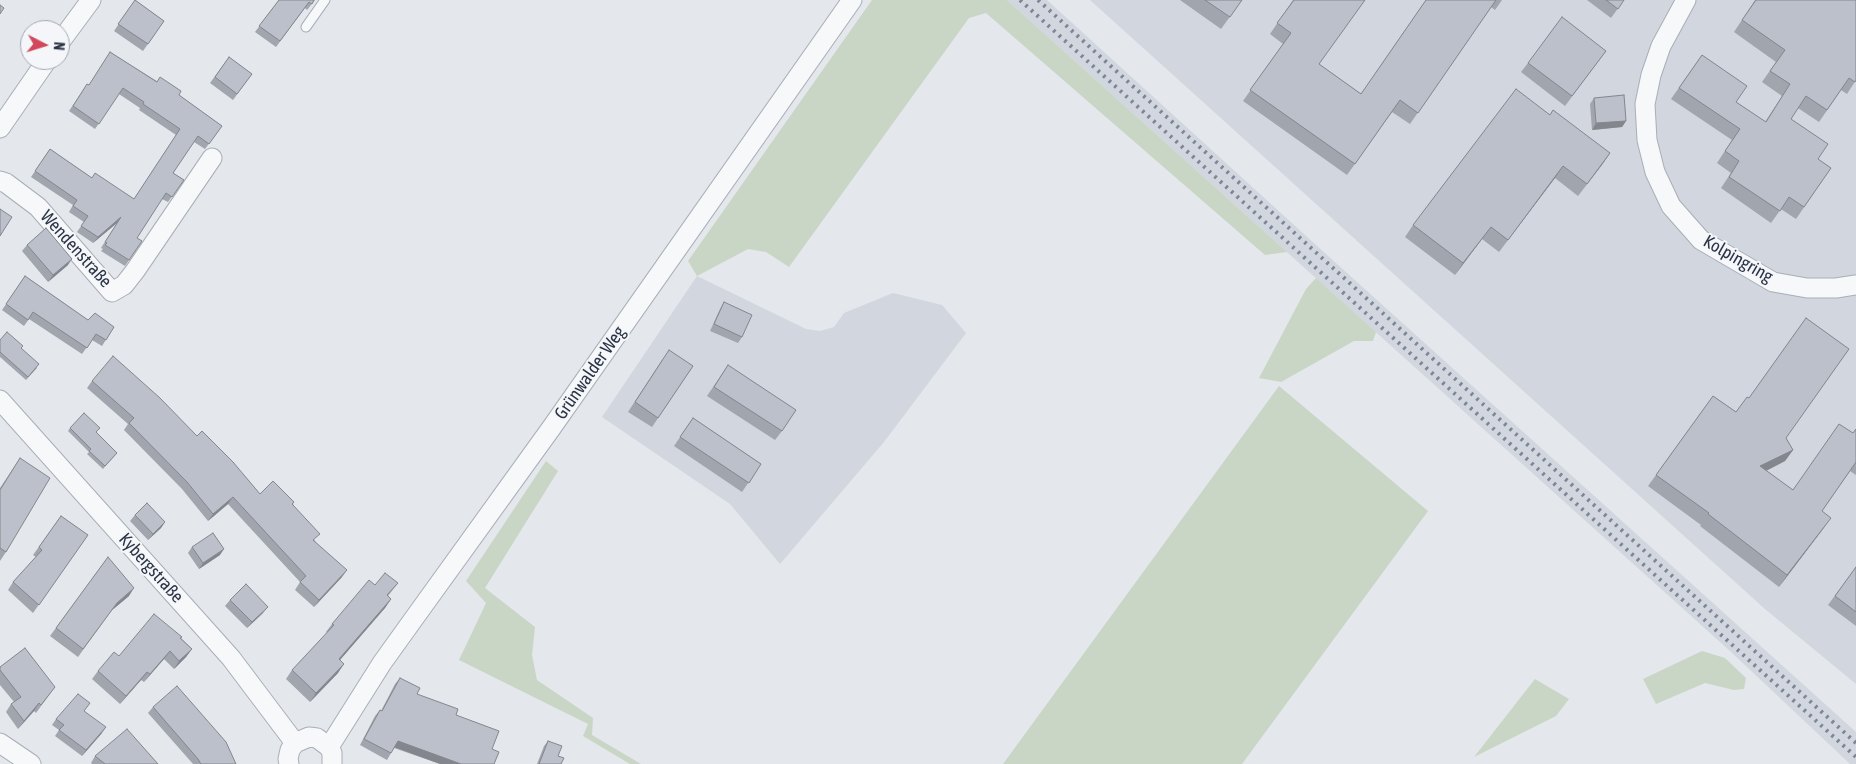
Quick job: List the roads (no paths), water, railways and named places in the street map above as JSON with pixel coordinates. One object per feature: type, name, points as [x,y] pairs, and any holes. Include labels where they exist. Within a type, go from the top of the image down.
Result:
[{"type":"street","points":[[70,28],[91,0]]},
{"type":"street","name":"Grünwalder Weg","points":[[331,755],[415,616],[563,412],[852,0]]},
{"type":"street","name":"Kolpingring","points":[[1686,0],[1661,46],[1651,75],[1645,104],[1647,140],[1655,172],[1671,206],[1701,240],[1773,282],[1807,288],[1836,288],[1856,285]]},
{"type":"street","points":[[0,128],[40,70]]},
{"type":"street","name":"Wendenstraße","points":[[0,181],[6,183],[38,207],[112,292],[124,285],[135,271],[212,158]]},
{"type":"street","name":"Kybergstraße","points":[[0,400],[231,658],[295,743]]},
{"type":"street","points":[[288,764],[290,750],[295,743],[309,737],[317,738],[331,755]]},
{"type":"street","points":[[0,743],[28,763]]},
{"type":"lane","points":[[306,27],[325,0]]},
{"type":"railway","points":[[1020,0],[1856,757]]},
{"type":"railway","points":[[1038,0],[1856,743]]}]
